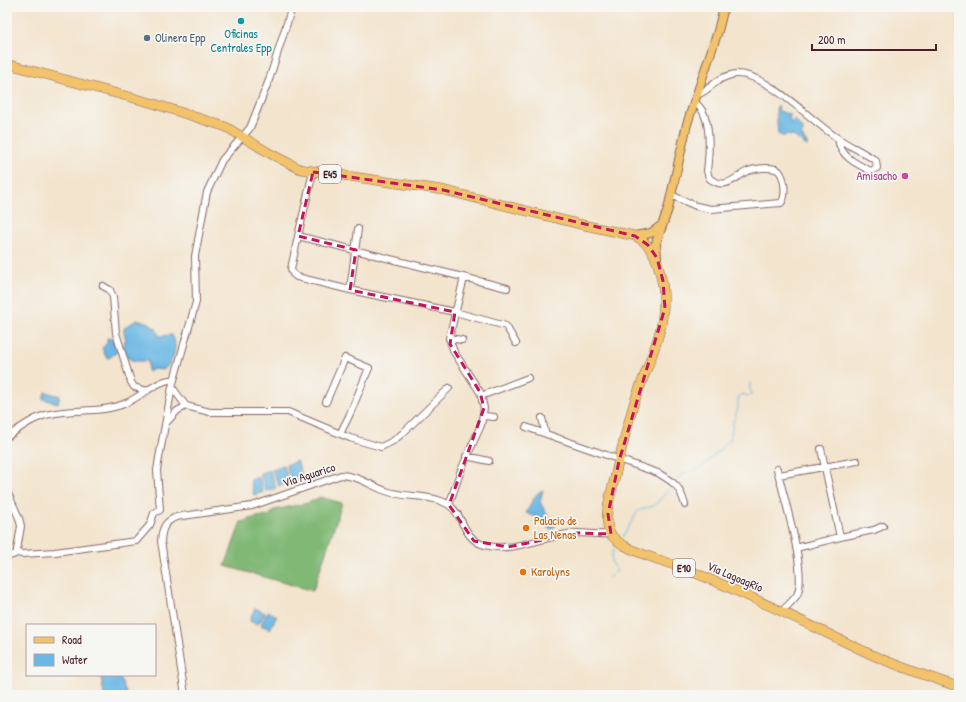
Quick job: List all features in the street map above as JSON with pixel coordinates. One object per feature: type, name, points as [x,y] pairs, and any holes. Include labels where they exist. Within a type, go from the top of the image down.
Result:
[{"type":"highway","name":"E45","points":[[7,64],[185,113],[226,127],[291,165],[313,172],[442,190],[635,236],[648,245],[657,258]]},
{"type":"highway","points":[[611,534],[607,523],[619,460],[633,406],[650,360],[664,315],[665,292],[657,258]]},
{"type":"highway","name":"Vía LagoagRío","points":[[611,534],[617,541],[628,547],[709,578],[782,611],[870,654],[959,687]]},
{"type":"main road","points":[[657,258],[656,243],[671,195],[680,152],[695,98],[718,31],[724,7]]},
{"type":"main road","points":[[635,236],[651,233],[662,224]]},
{"type":"street","points":[[7,557],[18,553],[55,552],[136,541],[150,525],[154,513],[160,510],[157,470],[164,424],[172,387],[196,302],[195,256],[207,192],[222,160],[250,128],[269,80],[292,7]]},
{"type":"street","points":[[671,195],[696,206],[711,209],[781,203],[785,195],[781,173],[776,168],[749,171],[734,180],[722,184],[709,178],[707,171],[708,124],[695,98],[715,82],[726,76],[734,74],[747,76],[763,83],[794,104],[838,139],[876,161],[877,168],[871,171],[850,159],[838,147],[838,139]]},
{"type":"street","points":[[313,172],[291,269],[292,274],[297,277],[350,290],[455,312],[506,326],[516,343]]},
{"type":"street","points":[[350,290],[358,229]]},
{"type":"street","points":[[298,236],[507,288]]},
{"type":"street","points":[[464,278],[449,338],[454,352],[481,396],[484,416],[466,456],[449,505],[474,541],[494,547],[508,547],[577,533],[594,535],[611,534]]},
{"type":"street","points":[[103,286],[110,290],[113,297],[116,333],[131,382],[134,387],[147,391]]},
{"type":"street","points":[[449,338],[462,340]]},
{"type":"street","points":[[326,402],[345,358],[369,368],[340,434]]},
{"type":"street","points":[[481,396],[528,378]]},
{"type":"street","points":[[7,437],[38,418],[49,414],[104,410],[125,404],[166,380],[174,380]]},
{"type":"street","points":[[172,387],[186,406],[210,412],[288,412],[340,434],[375,446],[386,445],[403,433],[449,388]]},
{"type":"street","points":[[164,424],[186,406]]},
{"type":"street","points":[[484,416],[494,417]]},
{"type":"street","points":[[542,418],[545,432]]},
{"type":"street","points":[[526,427],[545,432],[647,469],[675,483],[682,493],[685,505]]},
{"type":"street","points":[[821,449],[840,537]]},
{"type":"street","points":[[466,456],[489,461]]},
{"type":"street","points":[[779,476],[857,461]]},
{"type":"street","points":[[777,468],[796,548],[800,575],[799,588],[796,595],[782,611]]},
{"type":"street","name":"Vía Aguarico","points":[[185,695],[161,541],[164,525],[168,520],[176,517],[252,506],[341,474],[361,478],[388,492],[431,498],[449,505]]},
{"type":"street","points":[[7,491],[21,526],[18,553]]},
{"type":"street","points":[[796,548],[874,530],[882,526]]},
{"type":"highlighted area","points":[[313,172],[443,190],[635,236],[648,245],[657,258],[663,281],[665,308],[619,461],[608,514],[611,534],[577,533],[508,547],[474,541],[449,505],[484,408],[480,392],[450,344],[455,312],[350,290],[356,250],[298,236]]},
{"type":"green space","points":[[320,497],[342,503],[313,591],[225,566],[241,522],[257,517],[269,516],[274,510],[308,503]]},
{"type":"water","points":[[778,106],[779,111],[791,115],[789,118],[791,123],[795,120],[804,131],[801,135],[807,143],[807,146],[792,135],[782,136],[778,134],[776,110]]},
{"type":"water","points":[[137,320],[150,323],[152,327],[155,327],[159,336],[172,335],[175,345],[174,354],[170,363],[163,370],[154,369],[148,372],[148,361],[134,361],[126,357],[123,344],[126,339],[124,328]]},
{"type":"water","points":[[107,338],[113,339],[117,352],[109,358],[106,357],[102,348],[107,343]]},
{"type":"water","points":[[45,392],[60,396],[58,403],[43,399]]},
{"type":"water","points":[[297,461],[303,478],[292,482],[286,465]]},
{"type":"water","points":[[283,465],[290,482],[279,486],[272,469]]},
{"type":"water","points":[[270,470],[276,488],[266,491],[260,473]]},
{"type":"water","points":[[259,477],[263,492],[254,495],[250,480]]},
{"type":"water","points":[[543,490],[540,502],[549,518],[556,524],[553,529],[548,528],[542,519],[526,513],[535,496]]},
{"type":"water","points":[[255,608],[265,613],[260,622],[256,624],[250,621]]},
{"type":"water","points":[[268,611],[277,616],[270,629],[261,625]]},
{"type":"water","points":[[101,676],[119,676],[127,695],[104,695]]},
{"type":"waterway","points":[[677,479],[683,474],[701,468],[730,440],[733,422],[738,408],[738,398],[741,394],[749,396],[752,394],[750,390],[750,382]]},
{"type":"waterway","points":[[623,536],[638,511],[654,506],[672,486]]},
{"type":"waterway","points":[[608,578],[617,571],[612,561],[614,550]]},
{"type":"place","name":"Oficinas Centrales Epp","points":[[241,21]]},
{"type":"place","name":"Olinera Epp","points":[[147,38]]},
{"type":"place","name":"Amisacho","points":[[905,176]]},
{"type":"place","name":"Palacio de Las Nenas","points":[[526,528]]},
{"type":"place","name":"Karolyns","points":[[523,572]]}]
